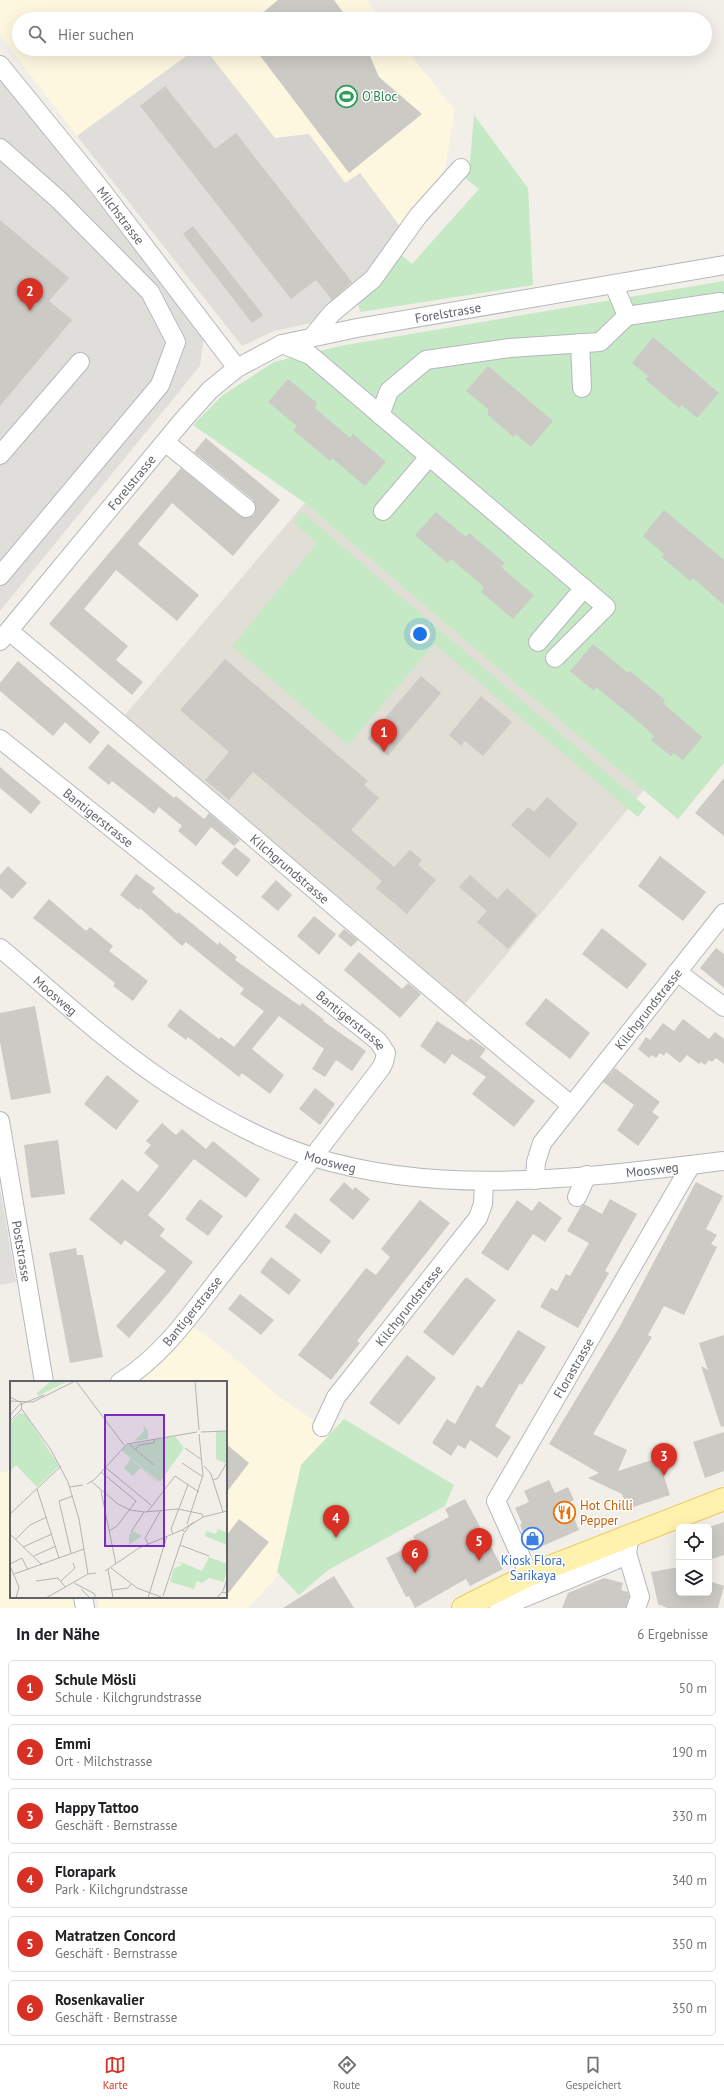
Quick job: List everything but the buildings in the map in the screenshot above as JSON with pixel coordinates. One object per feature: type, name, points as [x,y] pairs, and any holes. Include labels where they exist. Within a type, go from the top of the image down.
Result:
[{"type":"main road","points":[[463,1608],[529,1575],[628,1544],[724,1499]]},
{"type":"street","name":"Milchstrasse","points":[[0,65],[100,188],[237,368]]},
{"type":"street","points":[[0,148],[58,199],[150,292],[176,342],[160,385],[0,576]]},
{"type":"street","points":[[314,336],[332,313],[373,279],[418,216],[461,168]]},
{"type":"street","name":"Forelstrasse","points":[[4,636],[210,390],[237,368],[282,344],[314,336],[724,266]]},
{"type":"street","points":[[614,285],[627,316]]},
{"type":"street","points":[[380,415],[389,391],[426,360],[510,348],[600,342],[627,316],[720,302]]},
{"type":"street","points":[[580,343],[582,388]]},
{"type":"street","points":[[282,344],[310,355],[606,607],[555,658]]},
{"type":"street","points":[[0,456],[80,362]]},
{"type":"street","points":[[165,442],[246,508]]},
{"type":"street","points":[[383,511],[430,457]]},
{"type":"street","points":[[538,642],[584,588]]},
{"type":"street","name":"Kilchgrundstrasse","points":[[4,636],[135,735],[489,1038],[571,1105]]},
{"type":"street","name":"Bantigerstrasse","points":[[0,738],[384,1048],[386,1058],[381,1068],[314,1157],[186,1321],[154,1356],[136,1372],[122,1381]]},
{"type":"street","name":"Kilchgrundstrasse","points":[[535,1180],[536,1162],[542,1144],[571,1105],[724,913]]},
{"type":"street","name":"Moosweg","points":[[0,948],[89,1022],[166,1083],[244,1129],[314,1157],[413,1176],[484,1181],[535,1180],[587,1176],[724,1161]]},
{"type":"street","points":[[677,972],[724,1007]]},
{"type":"street","name":"Poststrasse","points":[[0,1124],[44,1381]]},
{"type":"street","name":"Florastrasse","points":[[529,1575],[496,1501],[691,1165]]},
{"type":"street","points":[[578,1197],[587,1176]]},
{"type":"street","name":"Kilchgrundstrasse","points":[[322,1427],[336,1397],[478,1218],[483,1204],[484,1181]]},
{"type":"street","points":[[499,1608],[623,1557],[628,1544]]},
{"type":"street","points":[[628,1544],[640,1597],[636,1608]]},
{"type":"street","points":[[83,1598],[85,1608]]},
{"type":"shaded area","points":[[0,0],[366,0],[375,12],[12,12],[12,51],[0,35]]},
{"type":"shaded area","points":[[16,56],[186,56],[77,136]]},
{"type":"shaded area","points":[[186,56],[211,56],[275,138],[309,134],[345,183],[360,173],[402,229],[378,267],[316,322],[274,331],[242,346],[77,136]]},
{"type":"shaded area","points":[[211,56],[412,56],[455,110],[444,175],[402,229],[360,173],[346,183],[309,134],[275,138]]},
{"type":"shaded area","points":[[0,78],[204,337],[200,366],[0,611]]},
{"type":"shaded area","points":[[305,503],[489,661],[644,790],[465,1004],[125,715]]},
{"type":"shaded area","points":[[0,1188],[16,1282],[0,1285]]},
{"type":"shaded area","points":[[194,1327],[231,1355],[277,1395],[333,1434],[289,1563],[248,1608],[99,1608],[97,1598],[227,1598],[227,1381],[137,1381]]},
{"type":"shaded area","points":[[10,1470],[10,1598],[74,1598],[76,1608],[0,1608],[0,1473]]},
{"type":"green space","points":[[474,115],[528,188],[533,285],[360,312],[358,301],[400,254],[412,264],[479,189],[462,176],[470,162]]},
{"type":"green space","points":[[724,281],[724,763],[678,819],[489,661],[305,503],[193,425],[223,395],[274,362],[340,346]]},
{"type":"green space","points":[[302,512],[646,807],[638,817],[434,644],[348,745],[232,646],[317,543],[293,522]]},
{"type":"green space","points":[[344,1419],[454,1485],[445,1506],[328,1570],[299,1595],[277,1572],[301,1465]]},
{"type":"place","name":"O'Bloc","points":[[346,96]]},
{"type":"place","name":"Emmi","points":[[30,311]]},
{"type":"place","name":"Schule Mösli","points":[[384,752]]},
{"type":"place","name":"Happy Tattoo","points":[[664,1476]]},
{"type":"place","name":"Hot Chilli Pepper","points":[[564,1512]]},
{"type":"place","name":"Florapark","points":[[336,1538]]},
{"type":"place","name":"Kiosk Flora, Sarikaya","points":[[533,1538]]},
{"type":"place","name":"Matratzen Concord","points":[[479,1561]]},
{"type":"place","name":"Rosenkavalier","points":[[415,1573]]}]
